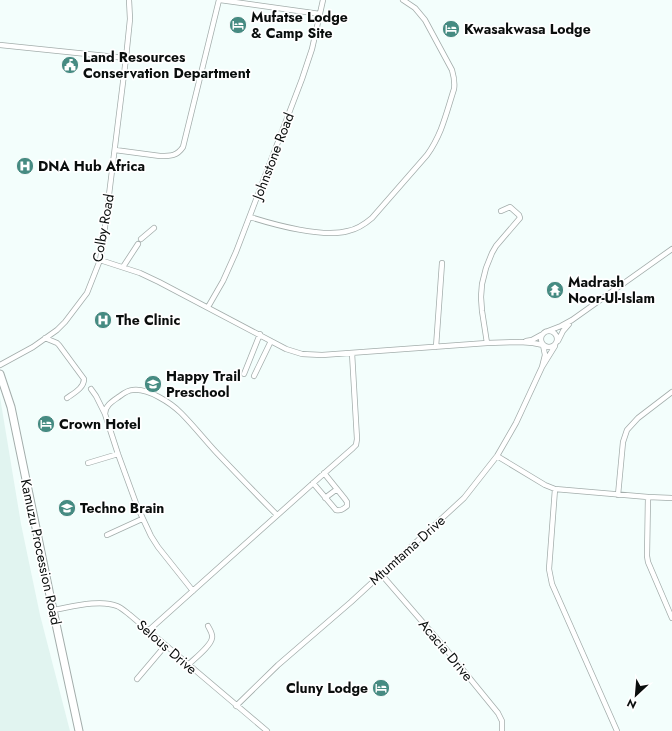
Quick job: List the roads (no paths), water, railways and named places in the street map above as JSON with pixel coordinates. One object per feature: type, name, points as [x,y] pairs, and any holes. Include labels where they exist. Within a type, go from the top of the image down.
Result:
[{"type":"highway","name":"Kamuzu Procession Road","points":[[0,374],[11,407],[79,731]]},
{"type":"street","name":"Colby Road","points":[[0,365],[33,347],[61,326],[82,301],[100,260],[126,58],[130,19],[129,0]]},
{"type":"street","points":[[114,150],[167,156],[174,155],[184,147],[219,0],[320,14]]},
{"type":"street","name":"Johnstone Road","points":[[208,307],[230,266],[250,217],[307,64],[323,0]]},
{"type":"street","points":[[250,217],[264,222],[310,231],[343,233],[363,225],[372,218],[427,155],[443,126],[455,83],[452,70],[425,20],[415,8],[404,0]]},
{"type":"street","points":[[0,45],[126,58]]},
{"type":"street","points":[[487,343],[481,297],[482,284],[486,268],[496,246],[520,218],[519,215],[510,207],[501,211]]},
{"type":"street","points":[[141,239],[154,228]]},
{"type":"street","points":[[123,267],[138,244]]},
{"type":"street","points":[[520,342],[532,340],[572,320],[672,248]]},
{"type":"street","points":[[100,260],[123,267],[159,282],[286,349],[302,354],[322,355],[487,343],[520,342],[533,343],[550,348],[555,346]]},
{"type":"street","points":[[436,347],[442,263]]},
{"type":"street","points":[[542,367],[563,331],[572,320]]},
{"type":"street","points":[[548,331],[554,332],[558,341]]},
{"type":"street","points":[[244,374],[260,334]]},
{"type":"street","points":[[542,334],[541,340],[545,355],[542,367]]},
{"type":"street","points":[[45,338],[60,345],[84,379],[84,384],[81,388],[67,398]]},
{"type":"street","points":[[254,376],[271,341]]},
{"type":"street","points":[[148,630],[356,445],[357,439],[352,353]]},
{"type":"street","name":"Mtumtama Drive","points":[[236,706],[278,665],[351,602],[464,498],[497,456],[516,423],[542,367]]},
{"type":"street","points":[[91,389],[105,414],[142,519],[158,547],[193,591]]},
{"type":"street","points":[[105,414],[108,405],[127,391],[146,391],[163,400],[181,413],[211,447],[277,515]]},
{"type":"street","points":[[618,495],[623,442],[627,430],[638,418],[672,392]]},
{"type":"street","points":[[88,463],[118,454]]},
{"type":"street","points":[[497,456],[545,485],[555,489],[672,498]]},
{"type":"street","points":[[313,483],[336,510],[342,510],[347,506],[347,502],[324,473]]},
{"type":"street","points":[[325,498],[337,489]]},
{"type":"street","points":[[555,489],[549,569],[552,584],[617,731]]},
{"type":"street","points":[[648,497],[648,562],[672,618]]},
{"type":"street","points":[[107,535],[142,519]]},
{"type":"street","name":"Acacia Drive","points":[[381,574],[498,712],[502,721],[502,731]]},
{"type":"street","name":"Selous Drive","points":[[53,610],[101,603],[118,607],[148,630],[165,646],[265,729]]},
{"type":"street","points":[[188,665],[211,642],[212,634],[208,626]]},
{"type":"street","points":[[137,679],[165,646]]},
{"type":"street","points":[[258,731],[265,729]]},
{"type":"place","name":"Mufatse Lodge & Camp Site","points":[[238,25]]},
{"type":"place","name":"Kwasakwasa Lodge","points":[[451,29]]},
{"type":"place","name":"Land Resources Conservation Department","points":[[70,65]]},
{"type":"place","name":"DNA Hub Africa","points":[[25,166]]},
{"type":"place","name":"Madrash Noor-Ul-Islam","points":[[555,290]]},
{"type":"place","name":"The Clinic","points":[[103,320]]},
{"type":"place","name":"Happy Trail Preschool","points":[[153,384]]},
{"type":"place","name":"Crown Hotel","points":[[46,424]]},
{"type":"place","name":"Techno Brain","points":[[67,508]]},
{"type":"place","name":"Cluny Lodge","points":[[381,688]]}]
